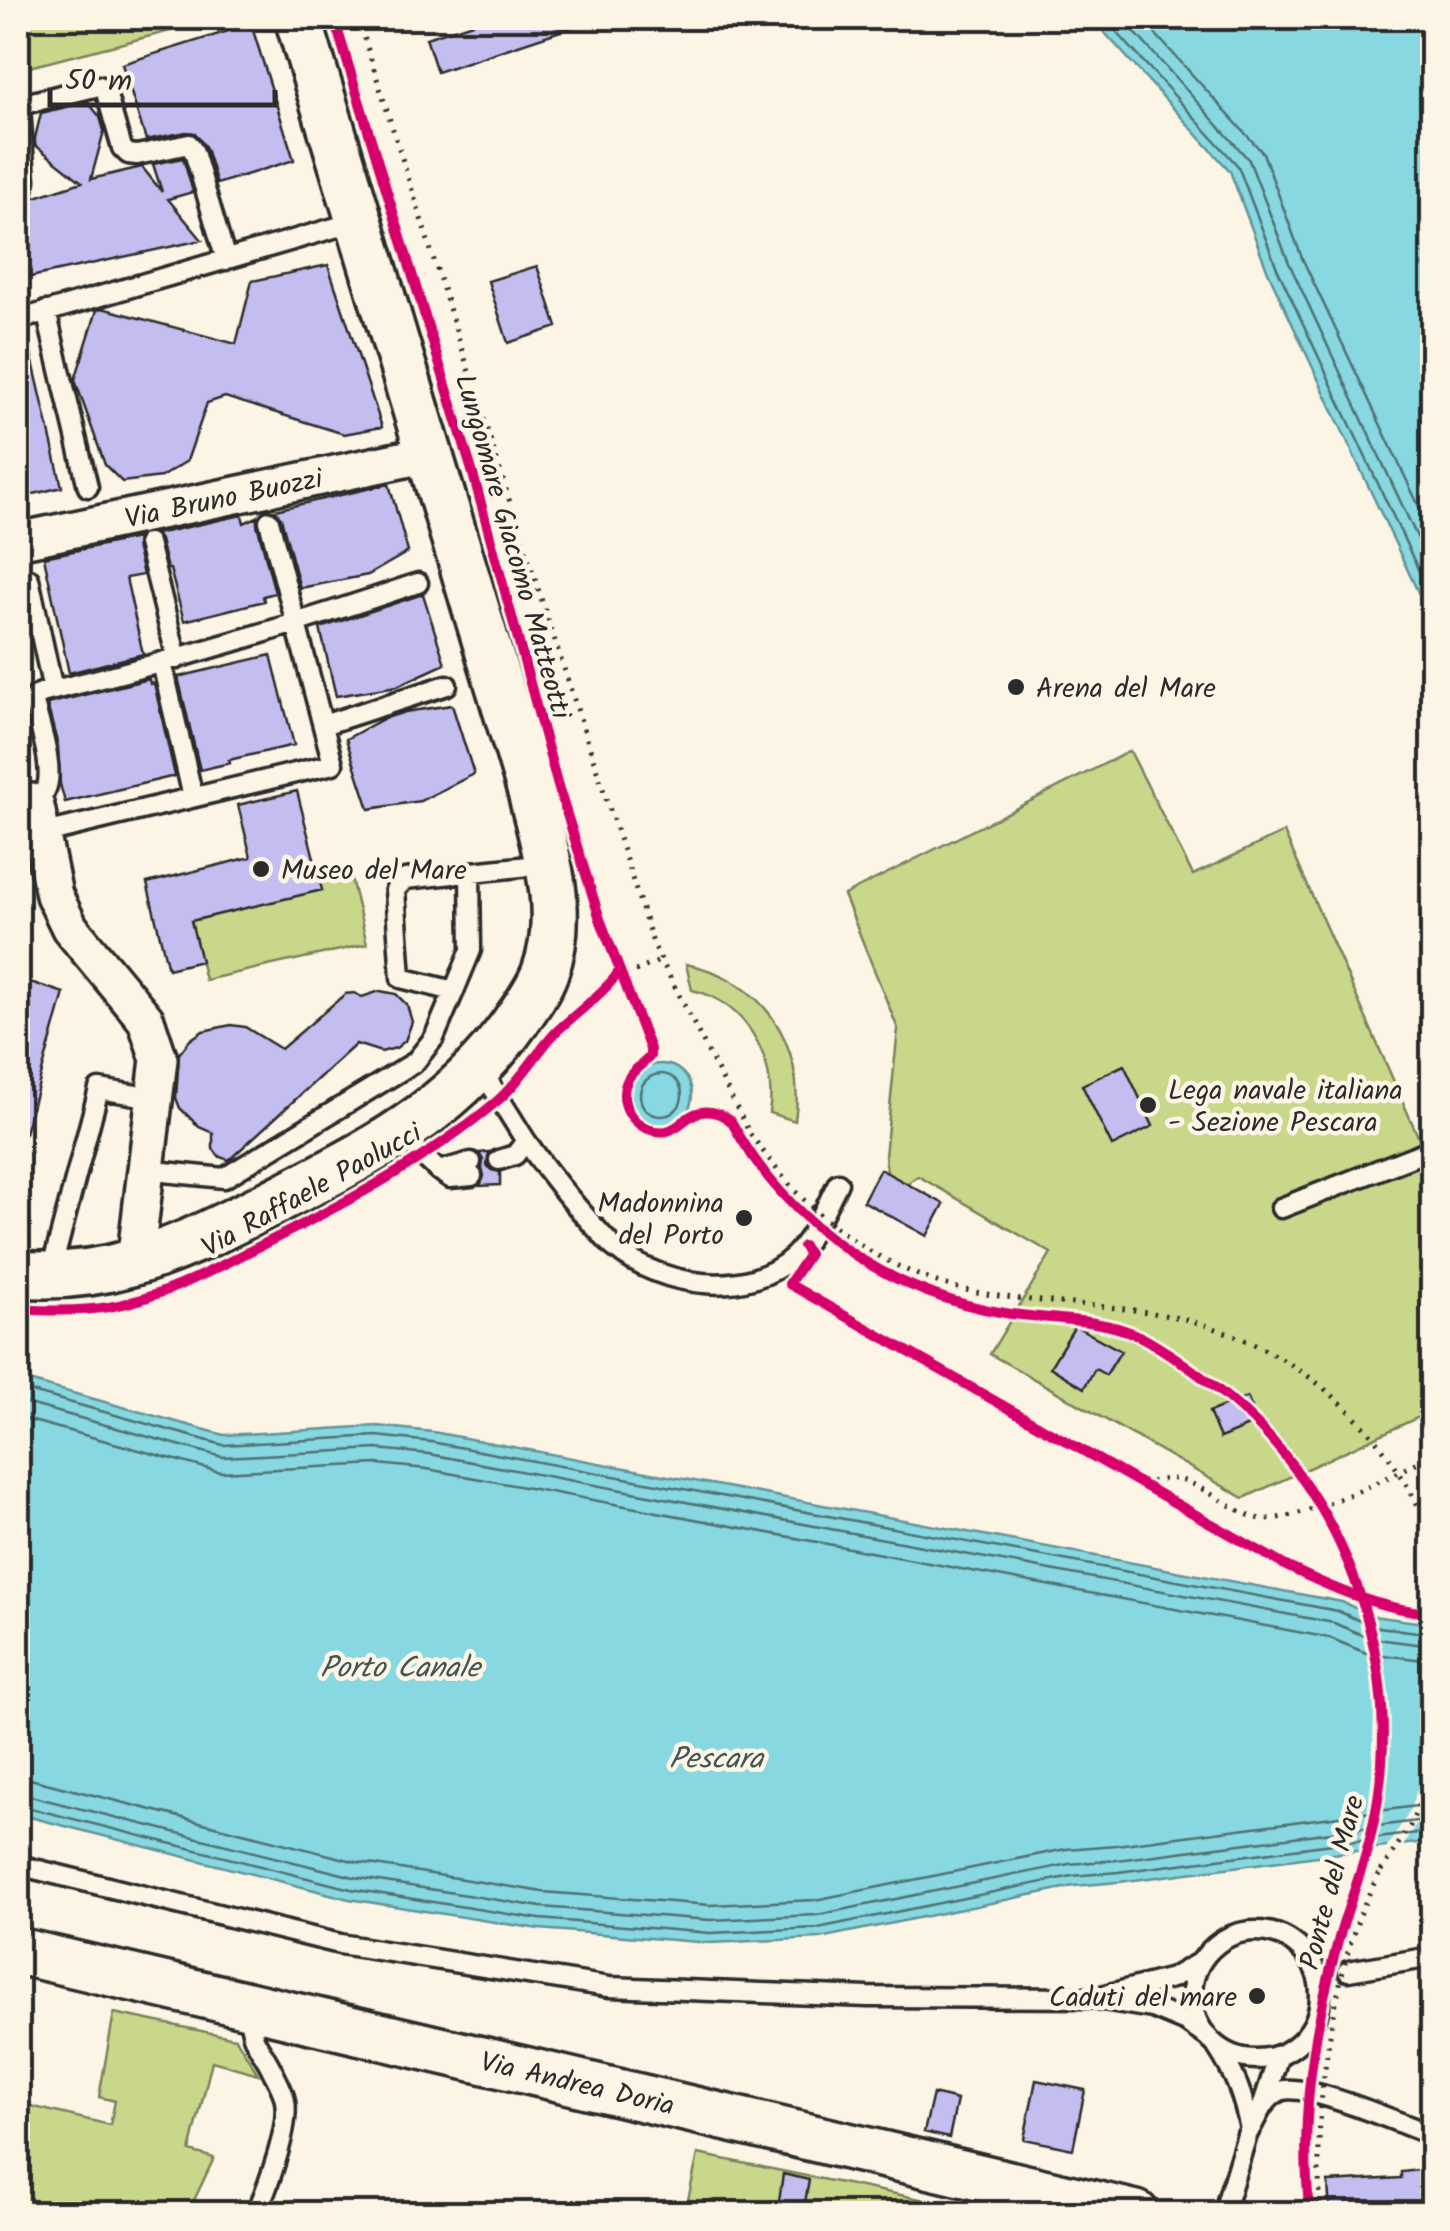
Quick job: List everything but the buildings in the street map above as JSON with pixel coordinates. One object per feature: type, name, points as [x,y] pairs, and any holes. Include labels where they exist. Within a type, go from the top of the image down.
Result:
[{"type":"street","name":"Lungomare Giacomo Matteotti","points":[[298,18],[531,792],[548,864]]},
{"type":"street","name":"Via Bruno Buozzi","points":[[18,541],[428,454]]},
{"type":"street","points":[[30,813],[54,895],[70,928],[146,1020],[159,1059],[135,1262]]},
{"type":"street","name":"Via Raffaele Paolucci","points":[[34,1275],[84,1273],[135,1262],[315,1181],[399,1134],[444,1102],[480,1067],[516,1021],[544,974],[554,926],[548,864]]},
{"type":"street","name":"Via Andrea Doria","points":[[18,1951],[1092,2208],[1136,2214]]},
{"type":"lane","points":[[18,194],[25,180],[20,108],[99,86],[105,89],[122,148],[128,154],[189,144],[226,260]]},
{"type":"lane","points":[[18,320],[358,221]]},
{"type":"lane","points":[[46,312],[88,487]]},
{"type":"lane","name":"Via Bruno Buozzi","points":[[30,813],[193,797],[332,764],[269,521]]},
{"type":"lane","name":"Via Bruno Buozzi","points":[[148,543],[193,797]]},
{"type":"lane","points":[[29,579],[53,690]]},
{"type":"lane","points":[[30,813],[46,790],[48,772],[34,703],[40,692],[170,661],[418,583]]},
{"type":"lane","points":[[322,725],[447,686]]},
{"type":"lane","points":[[454,991],[401,978],[395,890],[404,879],[548,864]]},
{"type":"lane","points":[[144,1170],[224,1178],[415,1062],[434,1038],[472,950],[470,872]]},
{"type":"lane","points":[[480,1067],[510,1158],[554,1182],[615,1248],[669,1276],[710,1283],[748,1280],[773,1272],[810,1236],[838,1183]]},
{"type":"lane","points":[[34,1275],[99,1090],[154,1098]]},
{"type":"lane","points":[[399,1134],[439,1171],[472,1169]]},
{"type":"lane","points":[[1281,1208],[1432,1149]]},
{"type":"lane","points":[[18,1865],[340,1944],[608,1987],[868,1996],[1091,1998],[1152,2008],[1186,2022],[1211,2041],[1232,2055],[1263,2060],[1279,2056],[1302,2040],[1317,2016],[1320,1989],[1308,1956],[1273,1932],[1231,1934],[1213,1946],[1192,1980],[1195,2018],[1211,2041],[1232,2069],[1250,2129]]},
{"type":"lane","points":[[1348,1971],[1432,1957]]},
{"type":"lane","points":[[1091,1998],[1172,1978],[1200,1962]]},
{"type":"lane","points":[[249,2005],[255,2045],[285,2100],[284,2123],[268,2188],[256,2214]]},
{"type":"lane","points":[[1223,2214],[1279,2056]]},
{"type":"lane","points":[[1262,2107],[1279,2091],[1293,2089],[1356,2105],[1432,2135]]},
{"type":"path","points":[[605,988],[620,976],[662,960]]},
{"type":"path","points":[[730,1120],[813,1208],[882,1256],[927,1278],[1003,1296],[1163,1315],[1216,1328],[1263,1348],[1324,1388],[1367,1428],[1413,1493],[1432,1539]]},
{"type":"path","points":[[746,1137],[767,1176]]},
{"type":"path","points":[[782,1194],[829,1238],[864,1262]]},
{"type":"path","points":[[1142,1484],[1176,1478],[1257,1518],[1278,1519],[1380,1480],[1432,1454]]},
{"type":"path","points":[[1124,1474],[1158,1493]]},
{"type":"path","points":[[1311,1492],[1327,1516]]},
{"type":"path","points":[[1307,2138],[1310,2214]]},
{"type":"green space","points":[[18,18],[221,18],[18,70]]},
{"type":"green space","name":"Lega navale italiana - Sezione Pescara","points":[[1130,751],[1193,875],[1284,832],[1432,1168],[1432,1411],[1244,1498],[990,1354],[1051,1253],[918,1176],[895,1192],[889,1188],[885,1156],[898,1029],[844,895]]},
{"type":"green space","points":[[349,870],[367,944],[205,980],[191,921],[321,890],[320,880]]},
{"type":"green space","points":[[686,964],[737,984],[774,1019],[793,1066],[797,1093],[795,1121],[769,1113],[768,1073],[754,1036],[728,1007],[692,990]]},
{"type":"green space","points":[[114,2013],[236,2038],[258,2074],[212,2061],[190,2151],[214,2158],[188,2213],[18,2213],[18,2103],[110,2125],[115,2101],[99,2097]]},
{"type":"green space","points":[[698,2154],[960,2207],[959,2214],[685,2214]]},
{"type":"water","points":[[1097,18],[1432,18],[1432,622],[1268,272],[1230,171],[1105,33]]},
{"type":"water","points":[[661,1064],[683,1073],[692,1095],[683,1117],[661,1126],[639,1117],[630,1095],[639,1073]]},
{"type":"water","name":"Porto Canale","points":[[18,1378],[224,1435],[377,1426],[433,1432],[1342,1602],[1373,1616],[1432,1624],[1432,1841],[1074,1886],[820,1938],[710,1943],[539,1929],[349,1899],[18,1814]]},
{"type":"pier","points":[[1355,1603],[1373,1610],[1390,1710],[1384,1802],[1375,1853],[1357,1856],[1372,1775],[1374,1712],[1371,1675]]},
{"type":"pier","points":[[1432,1749],[1432,1791],[1428,1803],[1401,1850],[1384,1852],[1408,1814]]},
{"type":"cycle path","name":"Ponte del Mare","points":[[334,18],[473,474],[558,786],[600,919],[650,1049],[650,1056],[630,1076],[625,1089],[624,1099],[632,1117],[647,1129],[667,1131],[701,1112],[724,1116],[781,1192],[812,1222],[846,1249],[921,1290],[1005,1313],[1110,1326],[1158,1347],[1225,1395],[1269,1437],[1302,1478],[1351,1571],[1368,1621],[1378,1673],[1383,1725],[1381,1778],[1369,1845],[1337,1945],[1315,2044],[1307,2112],[1310,2214]]},
{"type":"cycle path","points":[[18,1309],[86,1310],[166,1291],[350,1199],[440,1145],[496,1102],[555,1033],[601,992],[619,970]]},
{"type":"cycle path","points":[[803,1246],[809,1254],[789,1284],[1286,1566],[1376,1603],[1432,1613]]},
{"type":"place","name":"Arena del Mare","points":[[1016,687]]},
{"type":"place","name":"Museo del Mare","points":[[261,869]]},
{"type":"place","name":"Lega navale italiana - Sezione Pescara","points":[[1148,1105]]},
{"type":"place","name":"Madonnina del Porto","points":[[744,1218]]},
{"type":"place","name":"Caduti del mare","points":[[1257,1996]]},
{"type":"water label","name":"Pescara","points":[[716,1758]]}]
